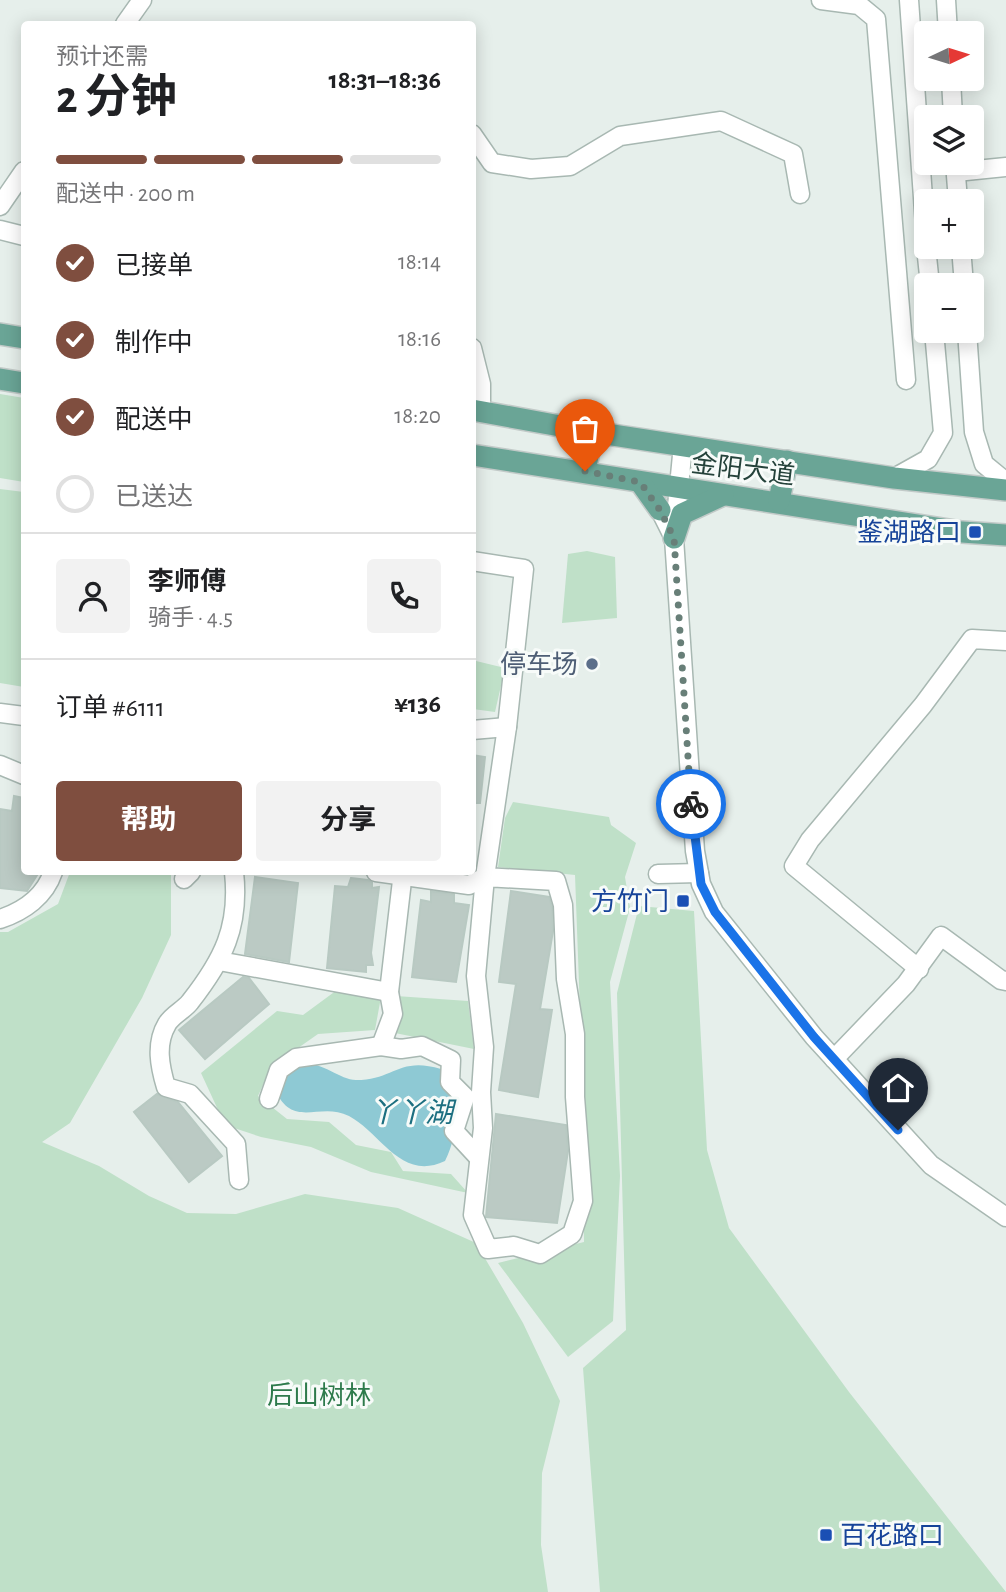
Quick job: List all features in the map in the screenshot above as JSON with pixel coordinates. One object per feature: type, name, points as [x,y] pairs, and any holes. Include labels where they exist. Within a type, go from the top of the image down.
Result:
[{"type":"main road","points":[[0,334],[21,338]]},
{"type":"main road","points":[[0,379],[21,382]]},
{"type":"main road","name":"金阳大道","points":[[477,410],[593,432],[894,478],[1006,490]]},
{"type":"main road","points":[[585,471],[593,432]]},
{"type":"main road","name":"金阳大道","points":[[476,455],[585,471],[676,489],[779,501],[962,532],[1006,535]]},
{"type":"main road","points":[[779,501],[787,461]]},
{"type":"main road","points":[[640,482],[660,510]]},
{"type":"main road","points":[[674,538],[682,514],[723,495]]},
{"type":"street","points":[[127,21],[142,0]]},
{"type":"street","points":[[821,0],[859,5],[876,19],[906,380]]},
{"type":"street","points":[[909,0],[922,189]]},
{"type":"street","points":[[946,0],[947,21]]},
{"type":"street","points":[[476,140],[492,163],[531,169],[570,166],[620,136],[721,121],[793,154],[800,194]]},
{"type":"street","points":[[984,167],[1006,167]]},
{"type":"street","points":[[0,206],[21,174]]},
{"type":"street","points":[[891,184],[921,183]]},
{"type":"street","points":[[0,230],[21,235]]},
{"type":"street","points":[[894,478],[928,459],[943,433],[935,343]]},
{"type":"street","points":[[968,343],[974,432],[984,464],[1006,482]]},
{"type":"street","points":[[476,364],[481,384],[477,410]]},
{"type":"street","points":[[943,433],[974,432]]},
{"type":"street","points":[[683,445],[676,489],[674,538],[699,873],[715,912],[834,1059],[931,1165],[1006,1217]]},
{"type":"street","points":[[660,510],[674,538]]},
{"type":"street","points":[[414,875],[469,885],[485,877],[556,881],[563,905],[566,979],[575,1034],[575,1097],[583,1201],[572,1234],[540,1254],[514,1246],[488,1249],[473,1214],[483,1128],[481,1092],[484,1047],[477,976],[485,877],[507,727],[524,569],[476,562]]},
{"type":"street","points":[[919,969],[794,866],[810,840],[923,705],[972,639],[1006,640]]},
{"type":"street","points":[[0,713],[21,716]]},
{"type":"street","points":[[476,730],[507,727]]},
{"type":"street","points":[[0,765],[21,774]]},
{"type":"street","points":[[658,874],[699,873]]},
{"type":"street","points":[[0,919],[23,911],[48,885],[52,875]]},
{"type":"street","points":[[234,875],[229,942],[188,1005],[167,1024],[158,1058],[166,1087],[190,1094],[236,1144],[239,1180]]},
{"type":"street","points":[[381,1046],[393,1014],[389,992],[403,875]]},
{"type":"street","points":[[834,1059],[919,969],[941,936],[1000,980],[1006,981]]},
{"type":"street","points":[[219,961],[389,992]]},
{"type":"street","points":[[269,1099],[279,1070],[296,1058],[381,1046],[401,1049],[422,1046],[450,1060],[450,1082],[465,1097],[454,1131],[479,1158]]},
{"type":"green space","points":[[0,394],[21,398],[21,482],[0,478]]},
{"type":"green space","points":[[0,489],[21,492],[21,686],[0,683]]},
{"type":"green space","points":[[587,551],[615,557],[617,618],[562,623],[568,554]]},
{"type":"green space","points":[[476,661],[505,668],[495,712],[476,709]]},
{"type":"green space","points":[[513,802],[609,817],[611,825],[636,843],[625,877],[630,908],[610,982],[620,1176],[613,1321],[568,1357],[498,1263],[584,1242],[583,1092],[575,875],[498,867],[505,818]]},
{"type":"green space","name":"后山树林","points":[[69,875],[171,875],[171,935],[142,998],[70,1123],[42,1142],[99,1166],[149,1196],[187,1213],[236,1214],[305,1194],[398,1208],[476,1243],[523,1323],[560,1401],[542,1473],[541,1545],[548,1592],[0,1592],[0,932],[8,932],[58,904]]},
{"type":"green space","points":[[639,906],[694,911],[707,1150],[729,1228],[849,1392],[1006,1592],[600,1592],[583,1368],[626,1330],[617,993]]},
{"type":"green space","points":[[337,990],[381,997],[375,1030],[318,1034],[271,1067],[258,1096],[287,1119],[329,1122],[356,1145],[391,1152],[403,1171],[451,1174],[468,1193],[371,1172],[311,1147],[261,1137],[225,1125],[201,1073],[277,1011],[303,1015]]},
{"type":"green space","points":[[396,996],[468,1001],[474,1049],[390,1032]]},
{"type":"water","name":"丫丫湖","points":[[298,1062],[316,1065],[356,1080],[369,1079],[415,1065],[441,1069],[451,1091],[455,1114],[453,1138],[445,1161],[430,1166],[416,1165],[392,1153],[349,1116],[338,1112],[299,1112],[290,1109],[275,1090],[280,1076]]},
{"type":"building","points":[[476,756],[485,757],[480,803],[476,803]]},
{"type":"building","points":[[14,796],[21,797],[21,875],[37,875],[27,891],[0,888],[0,809],[12,811]]},
{"type":"building","points":[[255,877],[298,883],[289,962],[245,954]]},
{"type":"building","points":[[351,878],[368,880],[372,882],[372,888],[379,887],[371,953],[373,965],[366,965],[366,972],[327,968],[335,886],[348,887]]},
{"type":"building","points":[[431,891],[454,894],[454,903],[469,905],[456,982],[412,977],[421,900],[431,902]]},
{"type":"building","points":[[511,891],[549,897],[552,907],[553,931],[540,1009],[552,1010],[538,1097],[499,1090],[516,984],[499,982]]},
{"type":"building","points":[[243,977],[249,978],[269,1004],[205,1059],[179,1030]]},
{"type":"building","points":[[157,1094],[178,1102],[222,1156],[189,1182],[134,1112]]},
{"type":"building","points":[[496,1114],[566,1125],[568,1151],[557,1223],[486,1217]]},
{"type":"way so far","points":[[585,471],[640,482],[660,510],[674,538],[691,804]]},
{"type":"place","name":"鉴湖路口","points":[[975,532]]},
{"type":"place","name":"停车场","points":[[592,664]]},
{"type":"place","name":"方竹门","points":[[683,901]]},
{"type":"place","name":"百花路口","points":[[826,1535]]},
{"type":"route","points":[[691,804],[701,884],[715,912],[814,1037],[898,1130]]}]
